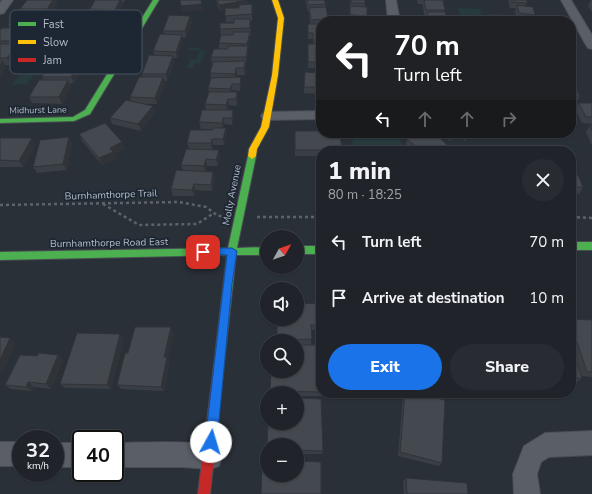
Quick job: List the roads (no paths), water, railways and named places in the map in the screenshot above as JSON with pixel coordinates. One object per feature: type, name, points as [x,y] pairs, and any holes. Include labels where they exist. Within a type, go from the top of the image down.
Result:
[{"type":"street","points":[[0,11],[8,0]]},
{"type":"street","name":"Midhurst Lane","points":[[142,23],[156,0]]},
{"type":"street","name":"Molly Avenue","points":[[204,494],[210,457],[232,251],[253,149],[266,127],[275,75],[281,18],[280,10],[275,0]]},
{"type":"street","points":[[392,0],[394,16]]},
{"type":"street","points":[[566,0],[589,33],[592,45]]},
{"type":"street","name":"Midhurst Lane","points":[[0,121],[74,119],[88,112],[111,74]]},
{"type":"street","points":[[268,116],[316,115]]},
{"type":"street","points":[[576,246],[592,246]]},
{"type":"street","points":[[304,250],[316,250]]},
{"type":"street","name":"Burnhamthorpe Road East","points":[[0,256],[260,251]]},
{"type":"street","points":[[527,494],[525,474],[532,454],[545,445],[592,442]]},
{"type":"street","points":[[0,454],[12,454]]},
{"type":"street","points":[[124,455],[182,455],[210,457]]}]
